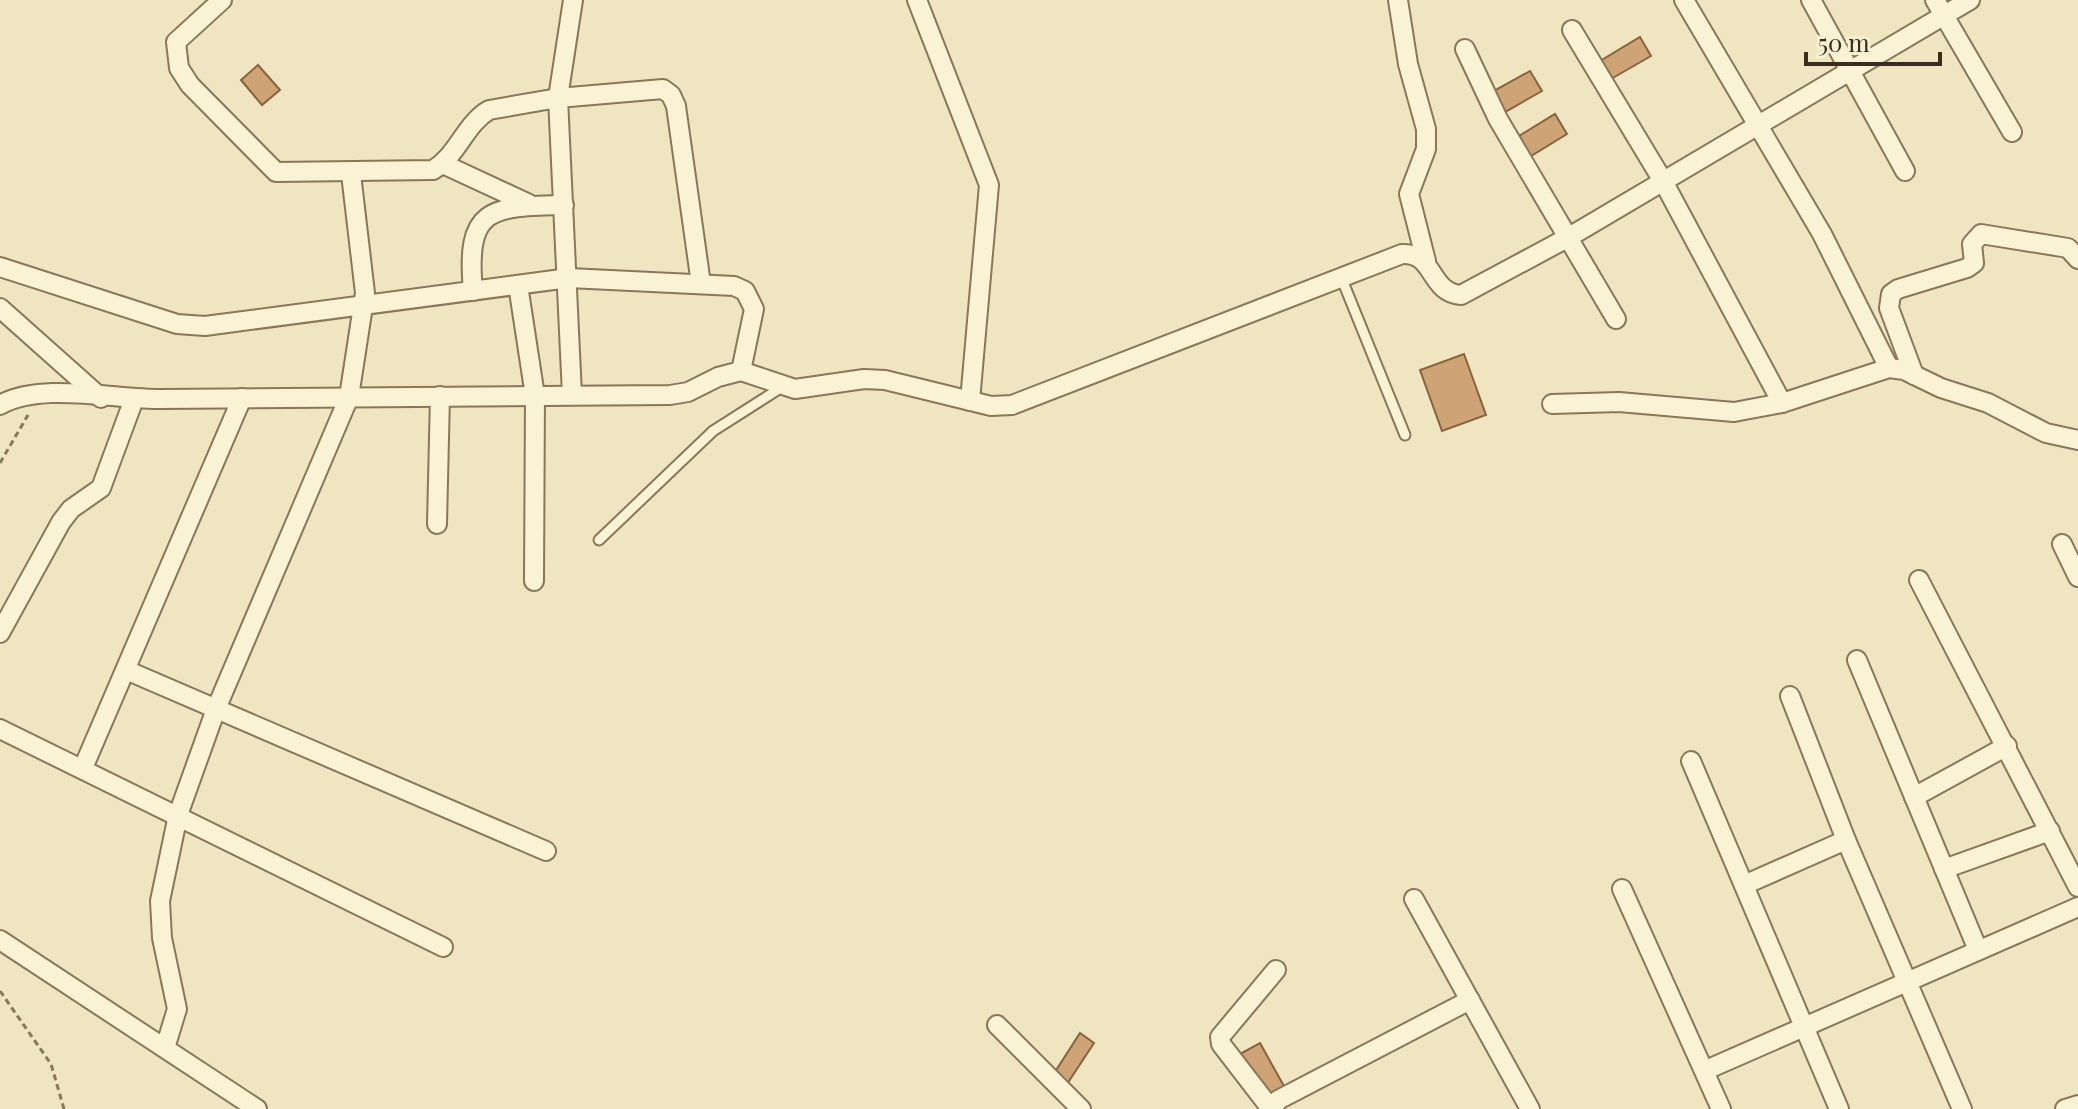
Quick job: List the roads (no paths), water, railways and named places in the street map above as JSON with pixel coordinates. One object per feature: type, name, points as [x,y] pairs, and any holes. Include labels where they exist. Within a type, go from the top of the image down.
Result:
[{"type":"street","points":[[222,0],[176,42],[179,68],[190,85],[276,172],[351,174],[433,170],[443,164],[480,115],[558,98],[663,89],[671,95],[676,106],[701,284]]},
{"type":"street","points":[[572,395],[569,278],[558,98],[573,0]]},
{"type":"street","points":[[917,0],[989,185],[970,401]]},
{"type":"street","points":[[1398,0],[1408,64],[1426,129],[1426,149],[1409,194],[1426,261],[1439,286],[1450,294],[1461,295],[1569,237],[1851,69],[1940,7],[1970,0]]},
{"type":"street","points":[[1684,0],[1822,234],[1889,368]]},
{"type":"street","points":[[1811,0],[1905,171]]},
{"type":"street","points":[[1940,7],[2012,132]]},
{"type":"street","points":[[1572,30],[1663,181],[1782,403]]},
{"type":"street","points":[[1465,49],[1498,119],[1616,319]]},
{"type":"street","points":[[443,164],[532,205]]},
{"type":"street","points":[[165,1048],[177,1009],[162,938],[160,901],[178,815],[216,709],[349,397],[364,306],[364,276],[351,174]]},
{"type":"street","points":[[473,291],[470,256],[482,224],[502,207],[564,205]]},
{"type":"street","points":[[1914,375],[1889,308],[1891,294],[1898,289],[1967,268],[1974,263],[1972,244],[1981,234],[2068,248],[2078,259]]},
{"type":"street","points":[[0,405],[20,395],[41,392],[134,399],[688,392],[718,377],[746,372],[776,385],[885,380],[970,401],[1012,405],[1402,254],[1413,253],[1426,261]]},
{"type":"street","points":[[0,267],[177,324],[231,326],[569,278],[734,286],[745,291],[753,300],[746,372]]},
{"type":"street","points":[[518,285],[535,396],[534,581]]},
{"type":"street","points":[[0,308],[101,398]]},
{"type":"street","points":[[1552,404],[1619,402],[1734,412],[1782,403],[1889,368],[1988,403],[2046,433],[2078,440]]},
{"type":"street","points":[[437,524],[440,396]]},
{"type":"street","points":[[83,768],[242,398]]},
{"type":"street","points":[[0,633],[61,522],[71,509],[101,488],[134,399]]},
{"type":"street","points":[[2062,544],[2078,577]]},
{"type":"street","points":[[1919,580],[2078,887]]},
{"type":"street","points":[[1857,660],[1978,950]]},
{"type":"street","points":[[126,670],[546,851]]},
{"type":"street","points":[[1790,696],[1846,840],[1962,1109]]},
{"type":"street","points":[[0,729],[443,947]]},
{"type":"street","points":[[1914,797],[2007,746]]},
{"type":"street","points":[[1691,761],[1839,1109]]},
{"type":"street","points":[[1944,869],[2050,831]]},
{"type":"street","points":[[1744,885],[1846,840]]},
{"type":"street","points":[[1622,889],[1721,1109]]},
{"type":"street","points":[[1414,899],[1530,1109]]},
{"type":"street","points":[[1706,1070],[1805,1023],[2078,907]]},
{"type":"street","points":[[0,940],[257,1109]]},
{"type":"street","points":[[1276,970],[1220,1037],[1221,1044],[1271,1109],[1278,1100],[1470,1000]]},
{"type":"street","points":[[997,1025],[1081,1109]]},
{"type":"street","points":[[2065,1109],[2078,1105]]},
{"type":"lane","points":[[1341,277],[1405,435]]},
{"type":"lane","points":[[599,540],[713,431],[776,385]]}]
